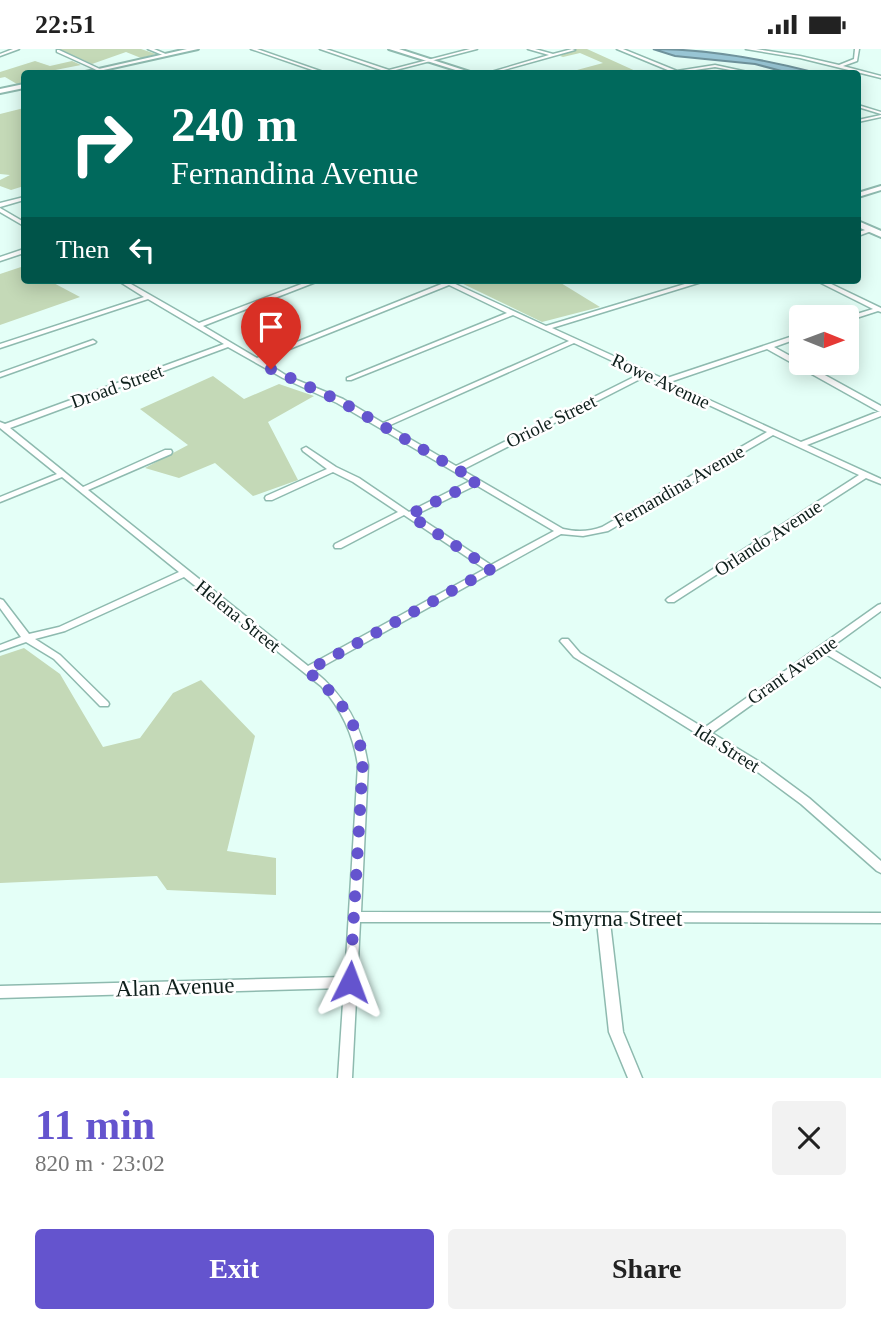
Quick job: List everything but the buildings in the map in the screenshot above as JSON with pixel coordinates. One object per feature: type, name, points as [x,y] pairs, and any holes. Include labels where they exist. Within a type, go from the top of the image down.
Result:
[{"type":"main road","points":[[100,70],[195,49]]},
{"type":"main road","points":[[392,49],[460,70]]},
{"type":"main road","points":[[0,91],[21,87]]},
{"type":"street","points":[[0,55],[17,49]]},
{"type":"street","points":[[150,49],[166,55]]},
{"type":"street","points":[[253,49],[315,70]]},
{"type":"street","points":[[322,49],[387,70]]},
{"type":"street","points":[[394,70],[475,49]]},
{"type":"street","points":[[530,49],[554,56]]},
{"type":"street","points":[[619,49],[671,70]]},
{"type":"street","points":[[748,49],[788,54],[852,70]]},
{"type":"street","points":[[840,67],[855,62],[857,49]]},
{"type":"street","points":[[501,70],[573,50]]},
{"type":"street","points":[[58,51],[100,70]]},
{"type":"street","points":[[788,54],[793,51]]},
{"type":"street","points":[[694,70],[715,66],[735,70]]},
{"type":"street","points":[[861,72],[881,77]]},
{"type":"street","points":[[861,107],[881,115]]},
{"type":"street","points":[[861,120],[881,115]]},
{"type":"street","points":[[861,194],[881,188]]},
{"type":"street","points":[[0,207],[21,200]]},
{"type":"street","points":[[0,207],[21,222]]},
{"type":"street","points":[[0,259],[21,252]]},
{"type":"street","points":[[127,284],[285,377],[331,397],[383,426],[560,531]]},
{"type":"street","points":[[198,326],[308,284]]},
{"type":"street","points":[[257,360],[440,284]]},
{"type":"street","name":"Rowe Avenue","points":[[449,284],[881,482]]},
{"type":"street","points":[[545,328],[692,284]]},
{"type":"street","points":[[827,284],[880,309]]},
{"type":"street","points":[[0,346],[149,297]]},
{"type":"street","points":[[859,315],[880,309]]},
{"type":"street","points":[[349,379],[512,313]]},
{"type":"street","points":[[663,382],[789,339]]},
{"type":"street","points":[[383,426],[574,341]]},
{"type":"street","points":[[0,375],[93,342]]},
{"type":"street","name":"Droad Street","points":[[3,426],[229,344]]},
{"type":"street","points":[[767,346],[881,411]]},
{"type":"street","name":"Oriole Street","points":[[457,469],[645,374]]},
{"type":"street","points":[[800,445],[881,411]]},
{"type":"street","name":"Helena Street","points":[[3,426],[324,684],[346,710],[355,726],[363,765],[345,1078]]},
{"type":"street","name":"Fernandina Avenue","points":[[560,531],[584,535],[605,529],[773,432]]},
{"type":"street","points":[[306,449],[491,569]]},
{"type":"street","points":[[82,490],[168,452]]},
{"type":"street","points":[[270,498],[333,469]]},
{"type":"street","points":[[0,500],[63,474]]},
{"type":"street","name":"Orlando Avenue","points":[[671,600],[865,475]]},
{"type":"street","points":[[338,546],[477,481]]},
{"type":"street","points":[[307,671],[560,531]]},
{"type":"street","points":[[0,648],[62,629],[185,573]]},
{"type":"street","points":[[0,602],[27,638],[57,657],[104,704]]},
{"type":"street","name":"Grant Avenue","points":[[705,733],[881,607]]},
{"type":"street","name":"Ida Street","points":[[565,641],[577,655],[705,733],[805,801],[881,869]]},
{"type":"street","points":[[823,648],[881,684]]},
{"type":"street","name":"Smyrna Street","points":[[354,916],[881,918]]},
{"type":"street","points":[[603,918],[617,1032],[635,1078]]},
{"type":"street","name":"Alan Avenue","points":[[0,992],[350,982]]},
{"type":"green space","points":[[59,49],[141,49],[156,54],[141,58],[126,52],[92,64]]},
{"type":"green space","points":[[575,49],[587,49],[633,70],[577,70],[603,63],[580,53],[560,56]]},
{"type":"green space","points":[[35,61],[50,66],[72,61],[81,65],[55,70],[21,70],[21,83],[17,84],[5,77],[0,78],[0,72]]},
{"type":"green space","points":[[21,109],[21,187],[11,190],[0,186],[0,180],[10,175],[0,174],[0,114]]},
{"type":"green space","points":[[21,267],[21,284],[56,284],[80,297],[0,325],[0,274]]},
{"type":"green space","points":[[463,284],[563,284],[600,307],[542,322]]},
{"type":"green space","points":[[213,376],[244,399],[279,384],[314,396],[268,422],[298,480],[253,496],[215,463],[179,478],[145,468],[188,445],[140,409]]},
{"type":"green space","points":[[24,648],[60,674],[103,747],[140,738],[173,693],[201,680],[255,736],[227,851],[276,858],[276,895],[167,890],[157,876],[0,883],[0,656]]},
{"type":"water","points":[[653,49],[736,56],[805,70],[778,70],[755,64],[675,56]]},
{"type":"route","points":[[271,369],[340,401],[477,481],[409,515],[491,569],[307,671],[332,692],[346,710],[355,726],[363,759],[350,982]]}]
